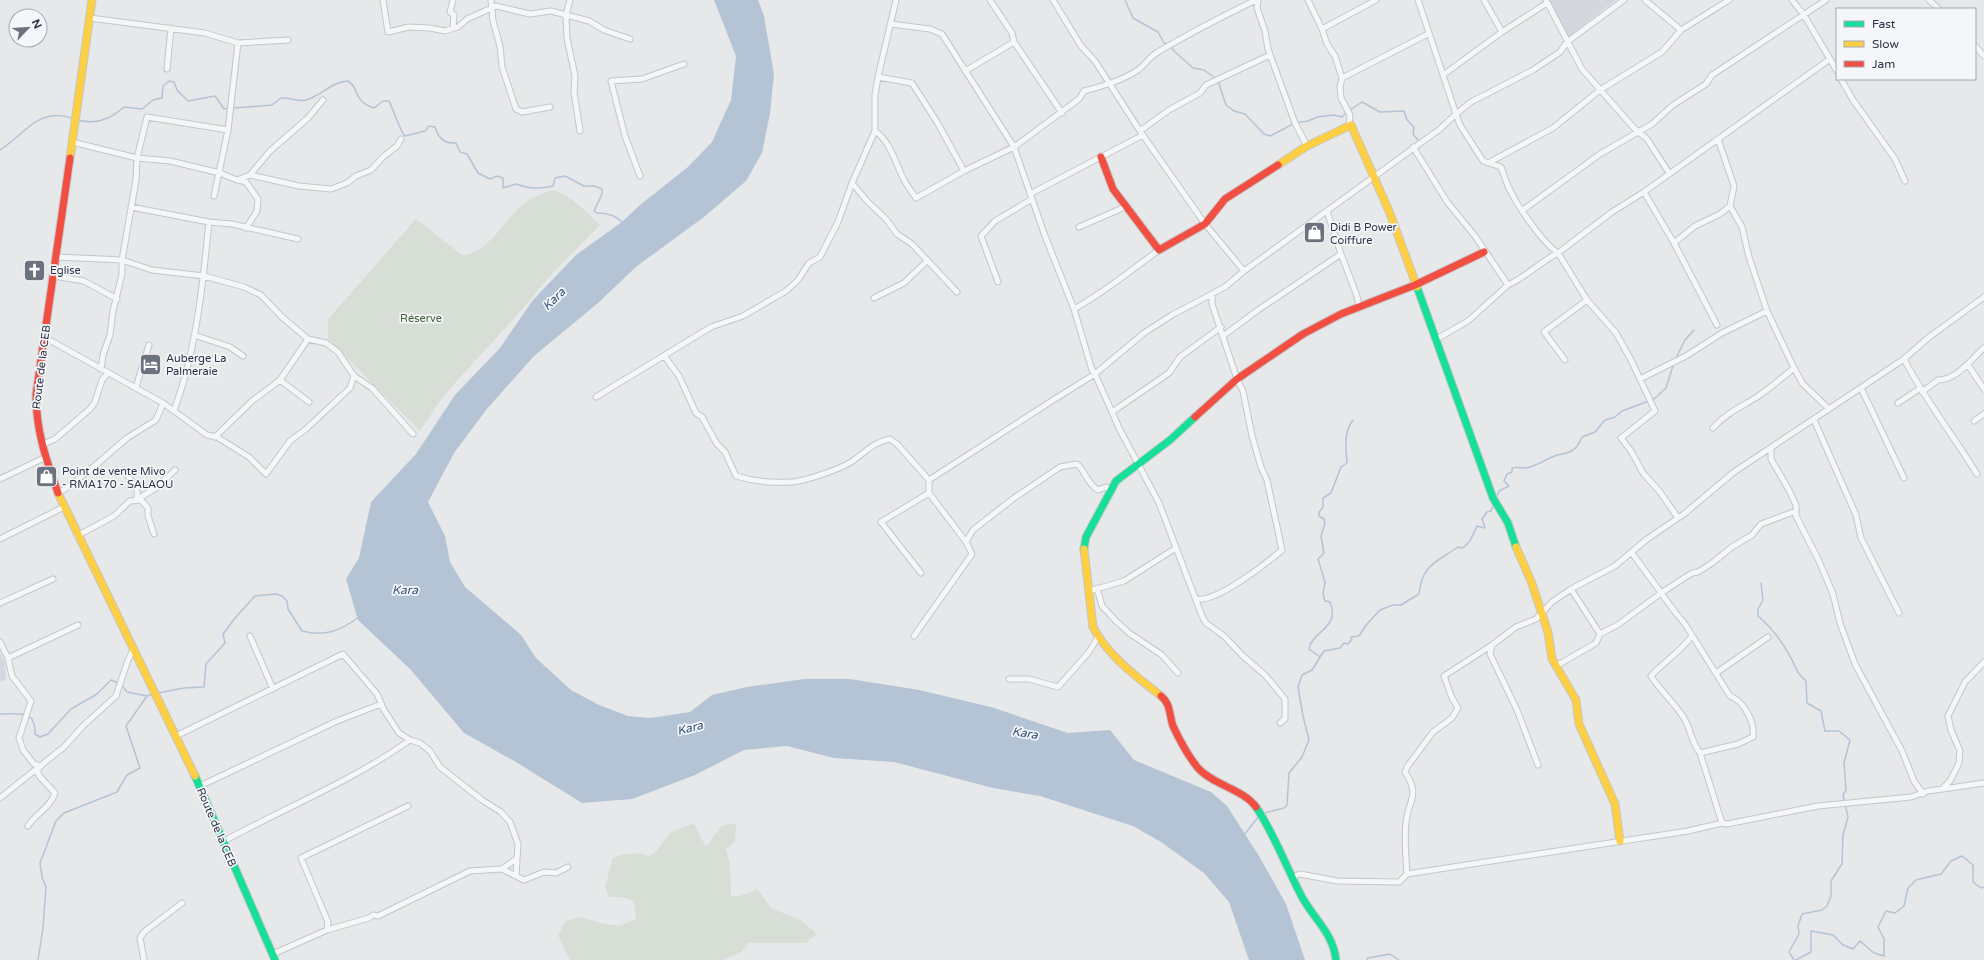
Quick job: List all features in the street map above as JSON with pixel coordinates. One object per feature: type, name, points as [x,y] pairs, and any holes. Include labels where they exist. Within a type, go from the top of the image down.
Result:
[{"type":"street","name":"Route de la CEB","points":[[92,0],[57,257],[36,395],[36,417],[41,446],[44,458],[64,508],[200,786],[274,957]]},
{"type":"street","points":[[383,0],[388,32],[409,27],[430,28],[441,32],[453,28],[496,6],[530,14],[551,11],[589,21],[604,30],[630,39]]},
{"type":"street","points":[[453,0],[450,12],[454,15],[453,28]]},
{"type":"street","points":[[491,0],[493,21],[500,46],[502,67],[516,109],[522,112],[550,106]]},
{"type":"street","points":[[570,0],[566,15],[567,38],[575,76],[574,92],[580,131]]},
{"type":"street","points":[[596,396],[665,357],[669,351],[711,327],[743,316],[792,285],[805,267],[817,259],[822,253],[838,222],[852,183],[875,131],[875,95],[896,0]]},
{"type":"street","points":[[990,0],[1012,33],[1014,42],[1062,113]]},
{"type":"street","points":[[1053,0],[1081,46],[1095,61],[1109,85],[1205,224],[1244,272]]},
{"type":"street","points":[[875,131],[884,140],[897,161],[904,179],[916,198],[964,171],[1014,147],[1062,113],[1079,99],[1084,91],[1109,85],[1138,70],[1152,56],[1180,38],[1257,0],[1257,8],[1270,55],[1296,123],[1307,146]]},
{"type":"street","points":[[1308,0],[1322,29],[1327,44],[1335,56],[1342,78],[1340,87],[1341,98],[1350,115],[1349,124],[1351,125],[1374,176],[1495,501],[1508,523],[1519,558],[1531,581],[1548,632],[1552,659],[1576,700],[1579,724],[1615,804],[1620,841]]},
{"type":"street","points":[[1322,29],[1376,0]]},
{"type":"street","points":[[1418,0],[1428,34],[1460,125],[1483,161],[1501,167],[1510,190],[1523,210],[1548,244],[1558,253],[1586,300],[1616,333],[1640,379],[1655,411],[1621,438],[1631,451],[1643,473],[1660,492],[1678,518]]},
{"type":"street","points":[[1484,0],[1502,32]]},
{"type":"street","points":[[929,480],[1096,374],[1144,333],[1172,315],[1225,287],[1413,147],[1440,129],[1471,102],[1533,70],[1560,52],[1568,42],[1624,0]]},
{"type":"street","points":[[1645,0],[1681,30]]},
{"type":"street","points":[[1488,163],[1553,128],[1600,90],[1662,52],[1681,30],[1730,0]]},
{"type":"street","points":[[1792,0],[1804,15],[1836,69]]},
{"type":"street","points":[[1523,210],[1556,188],[1600,154],[1652,124],[1673,105],[1706,84],[1712,75],[1826,0]]},
{"type":"street","points":[[1929,0],[1938,8]]},
{"type":"street","points":[[1443,75],[1546,2],[1582,69],[1634,128],[1640,131],[1669,173]]},
{"type":"street","points":[[90,18],[205,33],[238,43],[288,40]]},
{"type":"street","points":[[891,24],[922,27],[942,34],[1014,147],[1031,197],[1074,309],[1092,370],[1096,374],[1112,412],[1159,503],[1206,623],[1224,636],[1243,656],[1265,675],[1285,699],[1285,718],[1280,723]]},
{"type":"street","points":[[167,69],[171,28]]},
{"type":"street","points":[[1342,78],[1428,34]]},
{"type":"street","points":[[965,71],[1014,42]]},
{"type":"street","points":[[214,196],[228,130],[238,43]]},
{"type":"street","points":[[1976,47],[1984,56]]},
{"type":"street","points":[[998,282],[981,236],[995,221],[1031,197],[1142,133],[1169,110],[1200,93],[1206,85],[1270,55]]},
{"type":"street","points":[[1435,340],[1468,322],[1508,285],[1558,253],[1612,212],[1644,192],[1830,59]]},
{"type":"street","points":[[640,176],[624,136],[611,81],[642,79],[684,64]]},
{"type":"street","points":[[878,77],[912,83],[937,122],[964,171]]},
{"type":"street","points":[[1842,80],[1853,100],[1895,159],[1905,181]]},
{"type":"street","points":[[237,180],[250,175],[270,151],[308,118],[323,100]]},
{"type":"street","points":[[101,369],[103,355],[110,334],[122,274],[122,260],[136,180],[137,158],[147,117],[228,130]]},
{"type":"street","points":[[1074,309],[1096,297],[1124,274],[1159,250],[1205,224],[1224,199],[1307,146],[1351,125]]},
{"type":"street","points":[[250,175],[299,186],[331,189],[347,183],[356,176],[371,170],[383,157],[397,146],[401,139]]},
{"type":"street","points":[[1674,243],[1695,226],[1720,214],[1730,206],[1734,186],[1718,139]]},
{"type":"street","points":[[72,142],[137,158],[170,161],[220,173],[246,182],[258,199],[256,211],[246,228]]},
{"type":"street","points":[[1413,147],[1448,203],[1475,236],[1484,252],[1508,285]]},
{"type":"street","points":[[1101,157],[1113,189],[1124,207],[1159,250]]},
{"type":"street","points":[[852,183],[867,201],[886,219],[897,234],[912,244],[957,292]]},
{"type":"street","points":[[1644,192],[1674,243],[1717,325]]},
{"type":"street","points":[[1730,206],[1742,227],[1749,257],[1767,311],[1794,368],[1803,384],[1829,409]]},
{"type":"street","points":[[131,207],[209,222],[232,224],[298,239]]},
{"type":"street","points":[[1079,227],[1124,207]]},
{"type":"street","points":[[1327,211],[1357,296],[1359,306]]},
{"type":"street","points":[[174,410],[184,384],[194,336],[204,276],[209,222]]},
{"type":"street","points":[[1178,673],[1162,655],[1129,633],[1116,621],[1102,606],[1093,590],[1084,562],[1086,537],[1116,481],[1170,440],[1236,379],[1303,334],[1359,306],[1415,285],[1484,252]]},
{"type":"street","points":[[1223,336],[1264,306],[1341,254]]},
{"type":"street","points":[[57,257],[122,260],[152,270],[204,276],[244,287],[261,295],[282,317],[308,339],[326,343],[338,352],[354,376],[372,388],[413,434]]},
{"type":"street","points":[[874,298],[904,283],[927,261]]},
{"type":"street","points":[[54,276],[84,281],[117,298]]},
{"type":"street","points":[[1196,599],[1202,600],[1225,590],[1247,577],[1282,550],[1268,480],[1261,467],[1252,436],[1243,391],[1236,379],[1221,327],[1212,304],[1212,294]]},
{"type":"street","points":[[1407,874],[1406,823],[1413,798],[1414,788],[1405,772],[1407,767],[1433,732],[1452,718],[1458,708],[1452,698],[1444,676],[1492,645],[1516,627],[1536,619],[1552,602],[1571,589],[1615,566],[1647,539],[1678,518],[1734,472],[1904,359],[1928,338],[1984,297]]},
{"type":"street","points":[[1564,360],[1544,332],[1586,300]]},
{"type":"street","points":[[1640,379],[1686,356],[1722,333],[1767,311]]},
{"type":"street","points":[[1112,412],[1169,373],[1180,357],[1221,327]]},
{"type":"street","points":[[194,336],[230,347],[243,356]]},
{"type":"street","points":[[44,337],[163,403],[207,435],[215,437],[249,457],[266,474],[290,441],[306,429],[350,388],[354,376]]},
{"type":"street","points":[[215,437],[252,401],[280,380],[308,339]]},
{"type":"street","points":[[136,387],[149,345]]},
{"type":"street","points":[[1898,403],[1938,380],[1944,380],[1968,366],[1984,348]]},
{"type":"street","points":[[665,357],[679,376],[696,413],[702,417],[717,444],[725,452],[736,476],[746,479],[792,482],[831,471],[849,463],[879,441],[890,439],[897,444],[929,480],[929,493],[966,542],[972,554],[914,636]]},
{"type":"street","points":[[1904,359],[1920,391],[1942,420],[1977,474]]},
{"type":"street","points":[[1968,366],[1984,389]]},
{"type":"street","points":[[1714,428],[1720,420],[1735,408],[1756,398],[1794,368]]},
{"type":"street","points":[[41,446],[55,439],[90,409],[95,402],[102,380],[108,373]]},
{"type":"street","points":[[280,380],[308,402]]},
{"type":"street","points":[[1861,388],[1904,478]]},
{"type":"street","points":[[58,494],[90,470],[127,438],[156,420],[163,403]]},
{"type":"street","points":[[1974,421],[1984,414]]},
{"type":"street","points":[[1814,420],[1856,515],[1861,538],[1899,613]]},
{"type":"street","points":[[1771,448],[1771,459],[1796,505],[1796,516],[1819,561],[1833,594],[1840,623],[1855,664],[1902,751],[1914,781],[1923,794]]},
{"type":"street","points":[[0,479],[44,458]]},
{"type":"street","points":[[966,542],[973,530],[1014,498],[1054,471],[1068,464],[1078,464],[1085,472],[1092,487],[1098,490],[1106,487],[1111,491]]},
{"type":"street","points":[[136,500],[156,488],[175,470]]},
{"type":"street","points":[[127,475],[137,487],[139,492],[136,500]]},
{"type":"street","points":[[921,573],[882,522],[929,493]]},
{"type":"street","points":[[77,536],[114,516],[130,501],[136,500],[141,500],[148,508],[148,516],[154,534]]},
{"type":"street","points":[[0,539],[64,508]]},
{"type":"street","points":[[1556,666],[1596,643],[1600,634],[1619,624],[1661,593],[1692,573],[1698,572],[1712,563],[1732,547],[1752,535],[1760,524],[1796,510]]},
{"type":"street","points":[[1093,590],[1124,581],[1176,548]]},
{"type":"street","points":[[1632,552],[1692,636],[1730,696],[1736,698],[1743,705],[1752,723],[1753,737],[1738,744],[1700,753]]},
{"type":"street","points":[[0,603],[53,579]]},
{"type":"street","points":[[1571,589],[1600,634]]},
{"type":"street","points":[[1093,590],[1093,628],[1098,637],[1119,662],[1167,701],[1180,740],[1190,758],[1200,770],[1238,794],[1245,795],[1251,800],[1261,814],[1310,911],[1328,932],[1336,950],[1336,960]]},
{"type":"street","points":[[8,658],[78,625]]},
{"type":"street","points":[[250,636],[273,689]]},
{"type":"street","points":[[1692,636],[1686,644],[1651,676],[1658,688],[1685,719],[1693,745],[1700,753],[1722,823]]},
{"type":"street","points":[[1009,679],[1029,679],[1058,687],[1088,652],[1098,637]]},
{"type":"street","points":[[1716,672],[1768,637]]},
{"type":"street","points":[[0,642],[8,658],[12,676],[31,701],[18,738],[20,744],[34,764],[41,766]]},
{"type":"street","points":[[1492,645],[1490,654],[1514,702],[1538,765]]},
{"type":"street","points":[[0,798],[64,747],[83,726],[116,696],[128,660],[134,650]]},
{"type":"street","points":[[176,736],[343,654],[377,694],[399,733],[410,740],[420,743],[430,751],[440,767],[482,800],[501,812],[510,822],[518,844],[516,876]]},
{"type":"street","points":[[1942,789],[1950,780],[1960,763],[1960,751],[1951,730],[1948,716],[1965,682],[1984,662]]},
{"type":"street","points":[[200,786],[337,721],[382,704]]},
{"type":"street","points":[[224,841],[343,780],[391,753],[410,740]]},
{"type":"street","points":[[28,826],[33,818],[45,808],[55,793],[40,778],[37,771],[41,766]]},
{"type":"street","points":[[1293,877],[1300,874],[1337,880],[1356,880],[1384,883],[1399,882],[1407,874],[1688,831],[1722,823],[1727,824],[1818,806],[1870,802],[1923,794],[1928,791],[1984,783]]},
{"type":"street","points":[[327,930],[328,922],[301,858],[408,806]]},
{"type":"street","points":[[502,869],[516,859]]},
{"type":"street","points":[[274,957],[327,930],[369,918],[373,915],[378,916],[470,871],[502,869],[524,880],[544,872],[556,873],[568,867]]},
{"type":"street","points":[[144,960],[140,938],[152,926],[182,903]]},
{"type":"shaded area","points":[[1547,0],[1616,0],[1567,38]]},
{"type":"shaded area","points":[[0,652],[5,663],[6,679],[0,682]]},
{"type":"green space","name":"Réserve","points":[[554,190],[573,200],[600,225],[547,279],[526,305],[444,395],[420,431],[328,339],[328,319],[416,219],[462,255],[471,254],[488,243],[526,202],[536,196]]},
{"type":"green space","points":[[694,824],[706,847],[722,825],[736,824],[735,841],[726,849],[730,864],[731,896],[740,896],[757,889],[771,908],[802,921],[817,934],[806,943],[749,943],[740,953],[723,960],[570,960],[558,935],[566,921],[581,917],[600,923],[619,926],[636,919],[634,901],[621,897],[609,897],[605,887],[613,858],[631,854],[649,856],[657,850],[672,832]]},
{"type":"water","name":"Kara","points":[[714,0],[758,0],[764,16],[774,74],[770,113],[762,153],[746,181],[704,217],[637,266],[598,303],[534,356],[486,410],[454,453],[428,502],[445,536],[450,562],[465,587],[521,635],[536,658],[571,690],[599,705],[628,716],[651,718],[690,712],[712,695],[747,687],[804,679],[850,679],[919,690],[991,707],[1068,733],[1110,730],[1134,760],[1211,792],[1227,806],[1259,856],[1286,904],[1305,960],[1249,960],[1229,902],[1204,873],[1161,842],[1133,826],[1040,796],[993,788],[894,762],[834,758],[787,746],[744,750],[695,775],[632,799],[582,803],[516,762],[464,733],[411,670],[358,620],[346,579],[359,558],[371,502],[416,454],[455,395],[500,348],[533,300],[576,255],[622,222],[640,205],[688,167],[712,142],[731,100],[736,56]]},
{"type":"waterway","points":[[1125,0],[1133,18],[1158,32],[1164,43],[1169,44]]},
{"type":"waterway","points":[[1171,46],[1174,51],[1193,68],[1204,70],[1215,78]]},
{"type":"waterway","points":[[78,120],[91,122],[102,120],[114,115],[124,107],[142,109],[153,100],[162,98],[163,86],[169,81],[174,82],[177,90],[188,101],[215,96],[224,109],[229,108]]},
{"type":"waterway","points":[[233,108],[272,105],[281,98],[306,100],[331,86],[348,81],[352,84],[362,102],[367,105],[374,108],[383,101],[389,101],[399,126],[405,136],[425,131],[429,126],[435,127],[442,140],[456,143],[460,152],[467,154],[478,173],[490,179],[497,176],[503,178],[503,188],[516,184],[526,187],[543,188],[553,186],[555,178],[565,176],[584,186],[594,186],[602,189],[602,194],[594,211],[597,213],[614,216],[623,223]]},
{"type":"waterway","points":[[1218,81],[1226,105],[1234,111],[1245,114],[1264,134],[1270,136],[1295,123],[1308,121],[1317,117],[1334,115],[1342,117],[1347,112]]},
{"type":"waterway","points":[[1350,110],[1362,102],[1380,112],[1404,111],[1407,120],[1414,127],[1413,134],[1418,140]]},
{"type":"waterway","points":[[0,150],[41,119],[50,116],[72,118]]},
{"type":"waterway","points":[[1676,358],[1685,340],[1694,330]]},
{"type":"waterway","points":[[1496,499],[1499,491],[1509,486],[1504,481],[1507,474],[1512,472],[1512,468],[1529,467],[1552,457],[1570,452],[1576,447],[1582,437],[1595,432],[1605,420],[1615,417],[1622,411],[1654,399],[1666,388],[1674,363]]},
{"type":"waterway","points":[[1320,657],[1309,649],[1311,643],[1329,624],[1332,618],[1332,611],[1330,602],[1325,601],[1323,594],[1325,582],[1318,559],[1324,553],[1321,536],[1325,523],[1324,519],[1319,516],[1319,512],[1323,507],[1323,498],[1331,493],[1341,467],[1347,463],[1346,435],[1353,420]]},
{"type":"waterway","points":[[1264,813],[1284,808],[1287,805],[1289,773],[1302,757],[1309,740],[1298,687],[1302,675],[1312,670],[1324,651],[1340,648],[1344,643],[1348,644],[1352,639],[1351,637],[1359,636],[1367,624],[1380,610],[1393,605],[1401,605],[1419,594],[1423,576],[1431,565],[1458,547],[1463,548],[1470,541],[1477,526],[1484,528],[1482,519],[1487,512],[1491,511],[1494,504]]},
{"type":"waterway","points":[[1761,583],[1763,600],[1758,609],[1758,616],[1772,630],[1791,658],[1798,672],[1806,681],[1807,703],[1821,711],[1825,731],[1839,731],[1850,740],[1844,763],[1846,790],[1843,795],[1848,817],[1843,835],[1842,864],[1831,881],[1831,896],[1827,906],[1822,910],[1802,914],[1798,926],[1799,934],[1789,952],[1794,960]]},
{"type":"waterway","points":[[158,693],[184,688],[204,687],[206,664],[225,643],[223,634],[255,596],[276,594],[282,596],[287,601],[288,609],[302,631],[310,633],[332,632],[359,617]]},
{"type":"waterway","points":[[0,714],[20,714],[29,717],[33,720],[35,734],[40,737],[48,734],[71,709],[97,694],[111,680],[118,683]]},
{"type":"waterway","points":[[123,687],[127,692],[147,696]]},
{"type":"waterway","points":[[38,960],[43,928],[46,887],[42,877],[40,863],[56,821],[64,813],[117,792],[127,775],[140,768],[126,726],[147,696],[153,694]]},
{"type":"waterway","points":[[1244,835],[1259,816]]},
{"type":"waterway","points":[[1796,960],[1811,952],[1811,931],[1833,935],[1843,945],[1853,949],[1860,941],[1874,953],[1884,956],[1884,939],[1878,927],[1886,911],[1895,913],[1904,906],[1908,888],[1916,880],[1941,874],[1951,861],[1962,856],[1973,865],[1973,882],[1981,888],[1984,887]]},
{"type":"waterway","points":[[1367,960],[1368,958],[1390,954],[1399,960]]},
{"type":"traffic: fast","points":[[1417,287],[1493,498],[1508,523],[1516,547]]},
{"type":"traffic: fast","points":[[1084,549],[1086,537],[1116,481],[1170,440],[1195,417]]},
{"type":"traffic: fast","points":[[195,776],[275,960]]},
{"type":"traffic: fast","points":[[1256,807],[1275,840],[1302,897],[1327,934],[1334,950],[1336,960]]},
{"type":"traffic: slow","points":[[70,158],[92,0]]},
{"type":"traffic: slow","points":[[1278,165],[1307,146],[1351,125],[1389,211],[1417,287]]},
{"type":"traffic: slow","points":[[58,493],[195,776]]},
{"type":"traffic: slow","points":[[1516,547],[1531,581],[1548,632],[1552,659],[1576,700],[1579,724],[1615,804],[1620,841]]},
{"type":"traffic: slow","points":[[1084,549],[1093,627],[1106,647],[1123,665],[1161,696]]},
{"type":"traffic: jam","points":[[1101,157],[1113,189],[1159,250],[1205,224],[1225,199],[1278,165]]},
{"type":"traffic: jam","points":[[58,493],[40,433],[36,408],[36,395],[70,158]]},
{"type":"traffic: jam","points":[[1195,417],[1237,379],[1303,334],[1341,314],[1415,285],[1484,252]]},
{"type":"traffic: jam","points":[[1161,696],[1167,703],[1173,726],[1178,737],[1198,768],[1212,779],[1244,796],[1256,807]]},
{"type":"place","name":"Didi B Power Coiffure","points":[[1314,233]]},
{"type":"place","name":"Eglise","points":[[35,270]]},
{"type":"place","name":"Auberge La Palmeraie","points":[[150,364]]},
{"type":"place","name":"Point de vente Mivo - RMA170 - SALAOU","points":[[47,477]]}]
